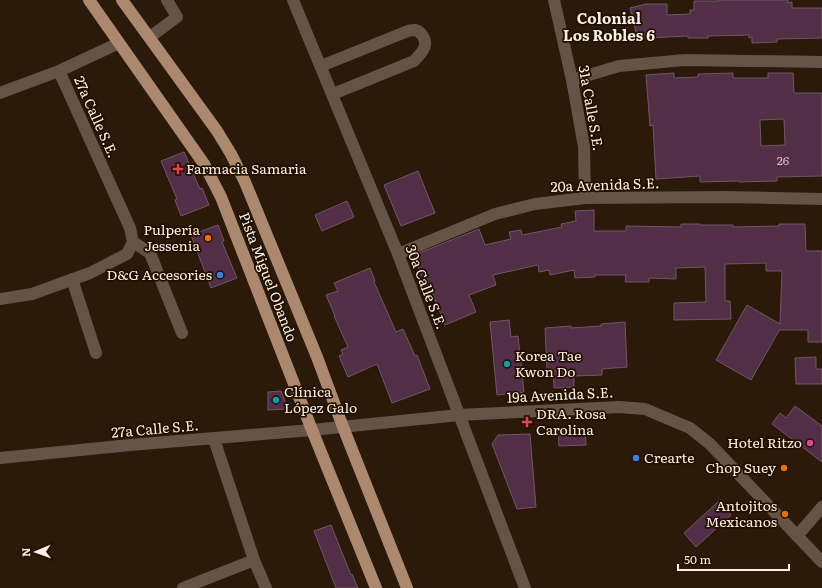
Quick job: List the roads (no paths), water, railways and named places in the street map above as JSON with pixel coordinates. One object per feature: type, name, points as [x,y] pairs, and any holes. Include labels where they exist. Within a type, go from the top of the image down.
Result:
[{"type":"main road","name":"Pista Miguel Obando","points":[[89,0],[204,164],[221,197],[312,430],[376,588]]},
{"type":"main road","name":"Pista Miguel Obando","points":[[122,0],[217,131],[231,154],[245,182],[317,357],[407,588]]},
{"type":"street","points":[[150,37],[177,17],[167,0]]},
{"type":"street","name":"30a Calle S.E.","points":[[293,0],[398,254],[525,588]]},
{"type":"street","name":"31a Calle S.E.","points":[[554,0],[572,80],[584,146],[585,198]]},
{"type":"street","points":[[321,66],[408,31],[416,30],[421,33],[424,38],[425,45],[421,53],[414,61],[333,94]]},
{"type":"street","points":[[0,92],[59,71],[119,43]]},
{"type":"street","points":[[572,80],[619,66],[684,60],[822,62]]},
{"type":"street","name":"27a Calle S.E.","points":[[59,71],[130,228],[133,242]]},
{"type":"street","name":"20a Avenida S.E.","points":[[398,254],[495,214],[535,204],[585,198],[726,197],[822,199]]},
{"type":"street","points":[[0,299],[32,294],[90,272],[127,254],[133,242],[150,253],[182,333]]},
{"type":"street","points":[[72,279],[96,352]]},
{"type":"street","name":"19a Avenida S.E.","points":[[312,430],[459,415],[619,407],[645,409],[690,428],[710,444],[822,562]]},
{"type":"street","name":"27a Calle S.E.","points":[[0,458],[130,445],[312,430]]},
{"type":"street","points":[[214,439],[254,560],[266,588]]},
{"type":"street","points":[[797,536],[822,506]]},
{"type":"street","points":[[183,588],[254,560]]},
{"type":"place","name":"Farmacia Samaria","points":[[178,169]]},
{"type":"place","name":"Pulpería Jessenia","points":[[208,238]]},
{"type":"place","name":"D&G Accesories","points":[[220,275]]},
{"type":"place","name":"Korea Tae Kwon Do","points":[[507,364]]},
{"type":"place","name":"Clínica López Galo","points":[[276,400]]},
{"type":"place","name":"DRA. Rosa Carolina","points":[[527,422]]},
{"type":"place","name":"Hotel Ritzo","points":[[810,443]]},
{"type":"place","name":"Crearte","points":[[636,458]]},
{"type":"place","name":"Chop Suey","points":[[784,468]]},
{"type":"place","name":"Antojitos Mexicanos","points":[[785,514]]},
{"type":"district","name":"Colonial Los Robles 6","points":[[609,28]]}]
